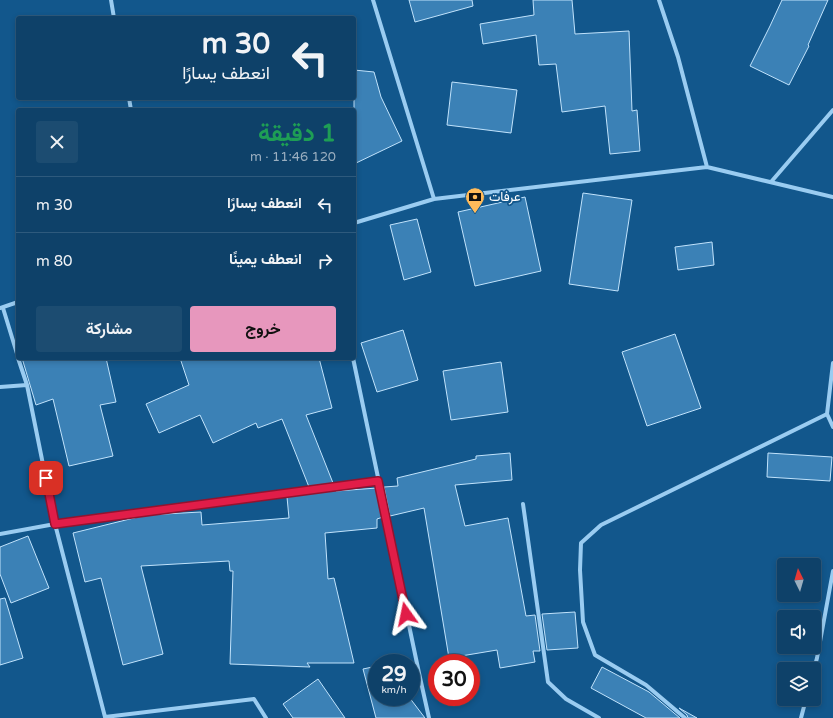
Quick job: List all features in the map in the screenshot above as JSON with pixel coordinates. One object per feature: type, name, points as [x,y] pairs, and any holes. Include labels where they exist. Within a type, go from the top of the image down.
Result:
[{"type":"street","points":[[111,0],[114,16]]},
{"type":"street","points":[[373,0],[434,199]]},
{"type":"street","points":[[658,0],[678,57],[707,167]]},
{"type":"street","points":[[771,182],[833,110]]},
{"type":"street","points":[[356,222],[434,199],[707,167],[833,197]]},
{"type":"street","points":[[16,303],[1,308],[16,352]]},
{"type":"street","points":[[19,360],[27,385],[55,524],[105,717],[254,700],[266,718]]},
{"type":"street","points":[[353,360],[429,718]]},
{"type":"street","points":[[833,364],[827,414],[833,427]]},
{"type":"street","points":[[0,387],[27,385]]},
{"type":"street","points":[[685,718],[646,685],[595,655],[583,622],[580,570],[581,543],[601,525],[827,414]]},
{"type":"street","points":[[0,534],[55,524],[378,481]]},
{"type":"street","points":[[523,504],[548,682],[566,699],[599,718]]},
{"type":"street","points":[[816,662],[833,571]]},
{"type":"street","points":[[801,718],[804,706]]},
{"type":"building","points":[[409,0],[472,0],[473,6],[415,22]]},
{"type":"building","points":[[533,0],[572,0],[575,34],[629,31],[632,111],[637,110],[640,151],[610,154],[605,106],[562,112],[556,64],[539,65],[536,35],[483,44],[480,24],[534,15]]},
{"type":"building","points":[[782,0],[828,0],[808,45],[809,46],[789,85],[750,66]]},
{"type":"building","points":[[356,70],[374,72],[381,97],[402,141],[356,163],[356,108],[354,108],[354,100],[356,100]]},
{"type":"building","points":[[452,82],[517,90],[511,133],[447,125]]},
{"type":"building","points":[[583,193],[632,200],[618,291],[569,284]]},
{"type":"building","points":[[525,197],[541,271],[475,286],[458,212]]},
{"type":"building","points":[[417,219],[431,272],[404,280],[390,225]]},
{"type":"building","points":[[712,242],[714,265],[678,270],[675,247]]},
{"type":"building","points":[[403,330],[418,380],[377,392],[361,343]]},
{"type":"building","points":[[675,334],[701,408],[647,426],[622,352]]},
{"type":"building","points":[[23,360],[106,360],[116,402],[100,405],[113,456],[69,466],[53,399],[36,405]]},
{"type":"building","points":[[181,360],[320,360],[332,408],[306,415],[333,483],[309,487],[282,419],[258,428],[256,423],[213,443],[200,415],[159,433],[146,404],[189,385]]},
{"type":"building","points":[[501,362],[508,412],[451,420],[443,371]]},
{"type":"building","points":[[510,453],[512,480],[455,485],[465,526],[508,518],[526,616],[535,615],[540,651],[533,651],[535,662],[500,668],[497,650],[473,654],[448,654],[424,508],[390,516],[384,487],[398,486],[397,478],[476,459],[476,456]]},
{"type":"building","points":[[768,453],[832,457],[830,481],[767,477]]},
{"type":"building","points":[[377,488],[383,517],[377,519],[377,528],[325,533],[328,579],[334,578],[354,663],[307,663],[310,667],[230,664],[233,571],[230,571],[229,561],[141,566],[163,654],[123,665],[101,578],[85,582],[73,533],[146,515],[201,512],[202,525],[289,518],[287,497],[336,490]]},
{"type":"building","points":[[28,536],[49,588],[11,603],[0,574],[0,547]]},
{"type":"building","points":[[5,598],[23,658],[0,665],[0,599]]},
{"type":"building","points":[[575,612],[578,648],[547,650],[542,614]]},
{"type":"building","points":[[602,667],[649,692],[680,718],[646,718],[591,688]]},
{"type":"building","points":[[368,668],[368,688],[363,669]]},
{"type":"building","points":[[318,679],[345,718],[293,718],[283,704]]},
{"type":"building","points":[[373,706],[416,706],[425,718],[376,718]]},
{"type":"building","points":[[679,708],[697,718],[688,718],[687,715]]},
{"type":"place","name":"عرفات","points":[[475,214]]},
{"type":"route","points":[[46,478],[55,524],[378,481],[406,614]]}]
